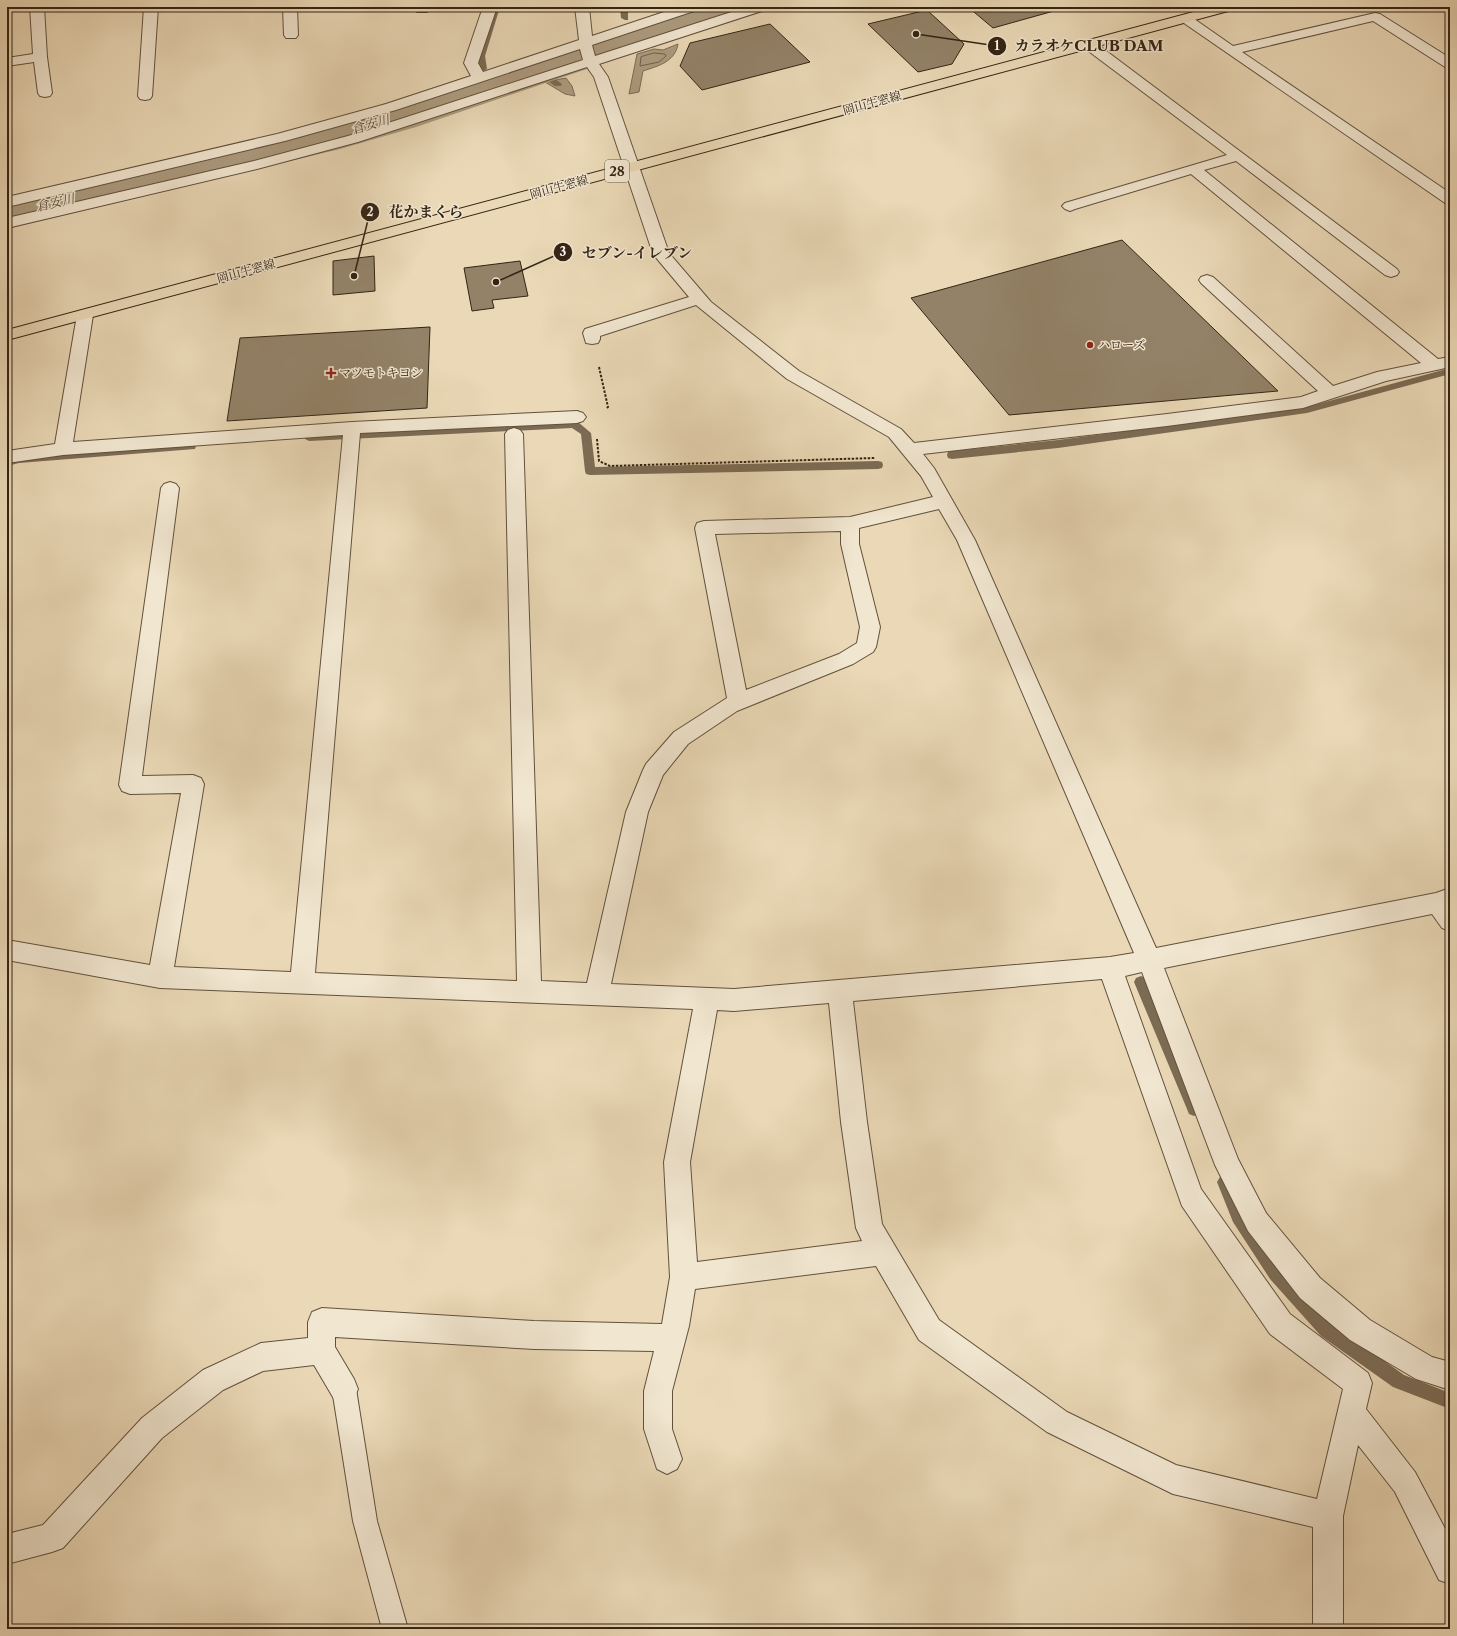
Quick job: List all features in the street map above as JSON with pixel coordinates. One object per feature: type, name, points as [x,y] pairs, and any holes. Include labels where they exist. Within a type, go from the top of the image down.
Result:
[{"type":"main road","name":"岡山牛窓線","points":[[7,335],[1227,7]]},
{"type":"street","points":[[37,7],[40,57],[45,93]]},
{"type":"street","points":[[145,96],[151,7]]},
{"type":"street","points":[[290,7],[291,35]]},
{"type":"street","points":[[479,78],[471,63],[490,7]]},
{"type":"street","points":[[582,7],[588,53],[601,77],[661,254],[705,306],[793,375],[895,433],[928,472],[945,501],[966,540],[1150,959],[1228,1165],[1257,1222],[1310,1288],[1360,1330],[1426,1369],[1450,1376]]},
{"type":"street","points":[[7,223],[257,165],[346,142],[547,77],[588,53],[692,7]]},
{"type":"street","points":[[7,202],[280,138],[391,107],[479,78],[588,53],[760,7]]},
{"type":"street","points":[[1231,50],[1375,17],[1450,64]]},
{"type":"street","points":[[1185,19],[1450,200]]},
{"type":"street","points":[[1088,44],[1391,272]]},
{"type":"street","points":[[7,62],[40,57]]},
{"type":"street","points":[[1070,206],[1238,156]]},
{"type":"street","points":[[1193,169],[1443,364]]},
{"type":"street","points":[[1207,280],[1330,393]]},
{"type":"street","points":[[592,339],[591,333],[699,299]]},
{"type":"street","points":[[63,449],[85,315]]},
{"type":"street","points":[[909,450],[1167,420],[1303,402],[1383,376],[1443,364]]},
{"type":"street","points":[[7,457],[63,449],[352,433],[577,417]]},
{"type":"street","points":[[302,982],[352,433]]},
{"type":"street","points":[[514,434],[529,992]]},
{"type":"street","points":[[160,977],[193,784],[130,785],[170,488]]},
{"type":"street","points":[[738,701],[704,528],[850,524],[945,501]]},
{"type":"street","points":[[597,994],[637,812],[654,770],[681,738],[730,705],[846,659],[866,647],[870,627],[850,544],[850,524]]},
{"type":"street","points":[[7,950],[160,977],[734,1000],[1110,968],[1150,959],[1446,907]]},
{"type":"street","points":[[1110,968],[1191,1197],[1280,1324],[1358,1383],[1328,1516],[1328,1629]]},
{"type":"street","points":[[840,991],[854,1122],[869,1228],[929,1330],[1056,1422],[1173,1479],[1328,1516]]},
{"type":"street","points":[[667,1459],[658,1429],[658,1391],[672,1338],[684,1277],[677,1162],[707,999]]},
{"type":"street","points":[[684,1277],[884,1252]]},
{"type":"street","points":[[344,1389],[321,1350],[322,1322],[534,1335],[672,1338]]},
{"type":"street","points":[[7,1549],[52,1537],[152,1428],[213,1380],[261,1357],[321,1350]]},
{"type":"street","points":[[1352,1414],[1405,1482],[1450,1569]]},
{"type":"lane","points":[[344,1389],[365,1521],[395,1629]]},
{"type":"path","points":[[577,417],[599,415],[608,407],[592,339]]},
{"type":"path","points":[[577,417],[596,429],[599,461],[610,466],[875,458],[909,450]]},
{"type":"water","points":[[678,44],[670,59],[660,65],[643,71],[639,92],[629,94],[637,54],[654,49],[663,50]]},
{"type":"water","points":[[566,78],[572,86],[575,96],[565,94],[545,82]]},
{"type":"building","points":[[968,7],[1058,7],[1061,9],[993,28]]},
{"type":"building","points":[[927,10],[964,44],[952,64],[918,72],[868,24]]},
{"type":"building","points":[[770,24],[810,62],[702,90],[680,66],[690,43]]},
{"type":"building","name":"ハローズ","points":[[1122,240],[1278,391],[1009,415],[911,298]]},
{"type":"building","points":[[374,256],[375,291],[333,295],[333,261]]},
{"type":"building","points":[[520,261],[528,296],[492,300],[494,308],[472,311],[464,268]]},
{"type":"building","name":"マツモトキヨシ","points":[[430,327],[427,408],[227,421],[240,338]]},
{"type":"waterway","points":[[483,69],[481,56],[496,7]]},
{"type":"waterway","points":[[624,7],[625,18]]},
{"type":"waterway","name":"倉安川","points":[[7,213],[322,138],[398,116],[724,7]]},
{"type":"waterway","name":"倉安川","points":[[634,32],[637,37]]},
{"type":"waterway","points":[[536,69],[558,84]]},
{"type":"waterway","points":[[488,76],[494,83]]},
{"type":"waterway","points":[[952,455],[1058,444],[1307,410],[1450,371]]},
{"type":"waterway","points":[[309,437],[574,424],[586,433],[590,471],[878,465]]},
{"type":"waterway","points":[[7,462],[19,459],[191,446]]},
{"type":"waterway","points":[[1141,982],[1194,1109]]},
{"type":"waterway","points":[[1225,1182],[1239,1217],[1276,1273],[1327,1330],[1399,1381],[1450,1401]]},
{"type":"place","name":"カラオケCLUB DAM","points":[[916,34]]},
{"type":"place","name":"花かまくら","points":[[354,276]]},
{"type":"place","name":"セブン-イレブン","points":[[496,282]]},
{"type":"place","name":"ハローズ","points":[[1090,345]]},
{"type":"place","name":"マツモトキヨシ","points":[[331,373]]}]
